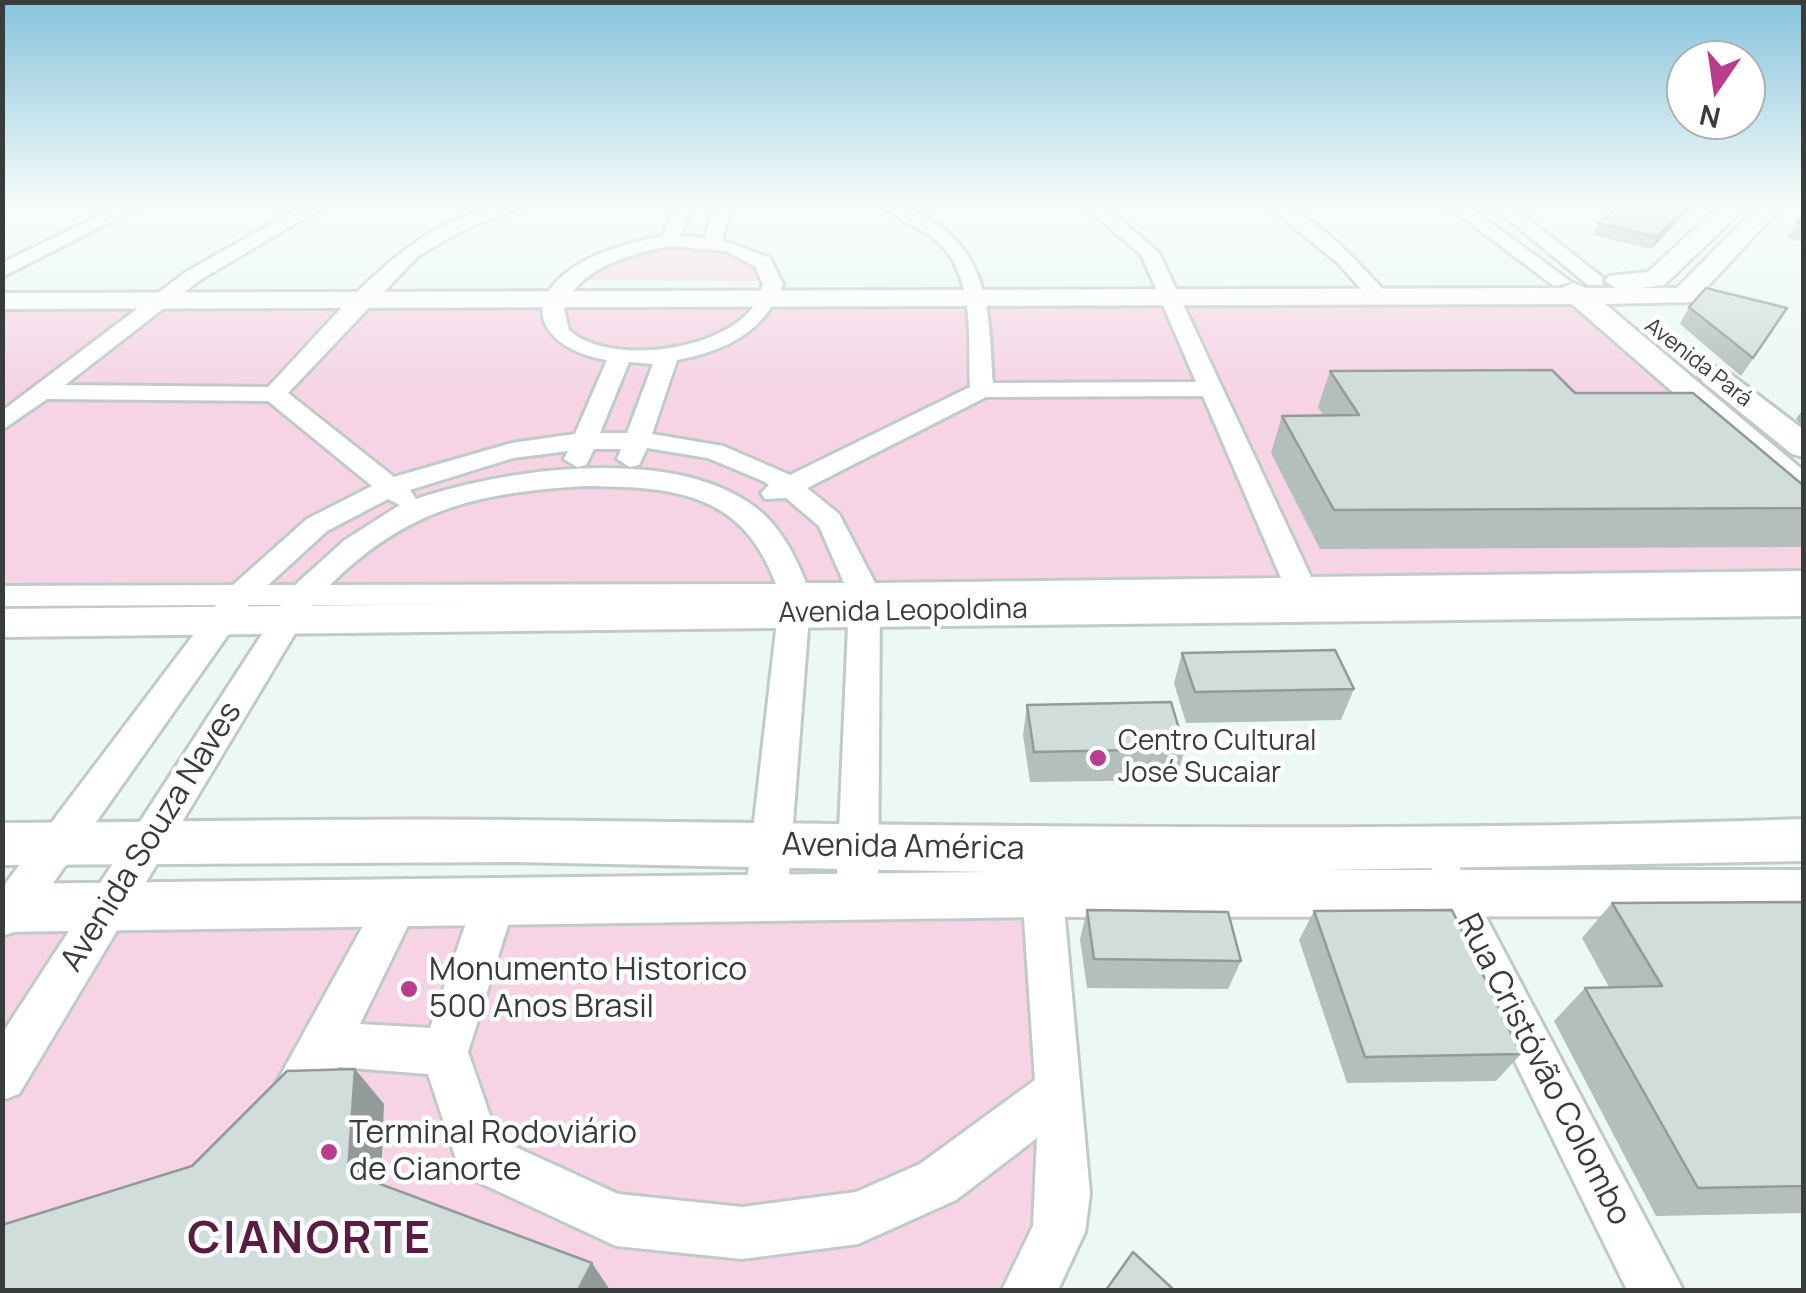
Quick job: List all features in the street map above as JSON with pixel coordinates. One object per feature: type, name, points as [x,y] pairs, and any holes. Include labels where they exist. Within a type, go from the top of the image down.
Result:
[{"type":"main road","points":[[1588,290],[1655,280],[1672,264]]},
{"type":"main road","points":[[1653,328],[1715,264]]},
{"type":"main road","points":[[2,290],[162,295],[1588,290],[1684,296]]},
{"type":"main road","name":"Avenida Pará","points":[[1588,290],[1653,328],[1804,447]]},
{"type":"main road","name":"Avenida Pará","points":[[1588,290],[1804,490]]},
{"type":"main road","points":[[2,302],[162,295]]},
{"type":"main road","name":"Avenida Leopoldina","points":[[2,623],[230,609],[863,603],[1804,603]]},
{"type":"main road","name":"Avenida América","points":[[2,844],[514,841],[772,846],[858,872],[1441,872],[1804,840]]},
{"type":"main road","name":"Avenida América","points":[[5,912],[109,906],[399,901],[766,900],[858,872]]},
{"type":"main road","name":"Avenida América","points":[[1441,872],[1637,890],[1804,893]]},
{"type":"street","points":[[2,423],[206,264]]},
{"type":"street","points":[[274,394],[368,294],[402,264]]},
{"type":"street","points":[[592,264],[562,291],[553,317],[558,334],[574,345],[620,357],[667,356],[715,346],[741,333],[760,316],[772,291],[766,264]]},
{"type":"street","points":[[969,264],[982,390]]},
{"type":"street","points":[[1155,264],[1207,389],[1298,584]]},
{"type":"street","points":[[1350,264],[1373,290]]},
{"type":"street","name":"Avenida Pará","points":[[1548,264],[1588,290]]},
{"type":"street","name":"Avenida Pará","points":[[1561,264],[1588,290]]},
{"type":"street","points":[[622,477],[667,356]]},
{"type":"street","points":[[568,478],[620,357]]},
{"type":"street","points":[[766,900],[794,604],[779,551],[742,510],[982,390],[1207,389]]},
{"type":"street","points":[[43,392],[274,394],[416,509]]},
{"type":"street","name":"Avenida Souza Naves","points":[[5,912],[230,609],[282,554],[326,520],[388,486],[474,458],[585,441],[638,442],[720,455],[752,465],[790,485],[826,515],[863,603]]},
{"type":"street","name":"Avenida Souza Naves","points":[[2,1077],[294,609],[352,546],[416,509],[505,483],[622,477],[716,494],[742,510]]},
{"type":"street","points":[[858,872],[863,603],[1298,584],[1804,581]]},
{"type":"street","points":[[2,596],[230,609]]},
{"type":"street","points":[[1029,1290],[1059,1232],[1064,1194],[1060,1091],[1040,872]]},
{"type":"street","name":"Rua Cristóvão Colombo","points":[[1441,872],[1656,1290]]},
{"type":"street","points":[[495,900],[445,1052],[479,1156],[616,1220],[742,1233],[858,1218],[938,1182],[1060,1091]]},
{"type":"street","points":[[251,1138],[288,1107],[326,1044],[399,901]]},
{"type":"street","points":[[326,1044],[445,1052]]},
{"type":"shaded area","points":[[604,264],[755,264],[760,268],[757,281],[581,280]]},
{"type":"shaded area","points":[[1380,299],[1564,302],[1579,307],[1803,504],[1803,608],[3,622],[2,311]]},
{"type":"shaded area","points":[[800,917],[1038,920],[1045,1134],[1034,1260],[1015,1290],[3,1290],[2,925]]},
{"type":"building","points":[[1706,288],[1787,308],[1753,358],[1689,307]]},
{"type":"building","points":[[1552,370],[1575,393],[1693,393],[1804,486],[1804,508],[1334,510],[1282,416],[1359,415],[1330,371]]},
{"type":"building","points":[[1335,650],[1354,689],[1195,692],[1182,653]]},
{"type":"building","points":[[1171,702],[1185,749],[1034,752],[1027,705]]},
{"type":"building","points":[[1804,902],[1804,1186],[1698,1188],[1585,988],[1662,986],[1612,903]]},
{"type":"building","points":[[1087,910],[1228,912],[1241,961],[1094,959]]},
{"type":"building","points":[[1452,910],[1521,1054],[1365,1057],[1314,911]]},
{"type":"building","name":"Terminal Rodoviário de Cianorte","points":[[355,1069],[348,1172],[592,1263],[578,1290],[2,1290],[2,1225],[192,1166],[287,1071]]},
{"type":"building","points":[[1133,1252],[1174,1290],[1106,1290]]},
{"type":"place","name":"Centro Cultural José Sucaiar","points":[[1098,758]]},
{"type":"place","name":"Monumento Historico 500 Anos Brasil","points":[[409,989]]},
{"type":"place","name":"Terminal Rodoviário de Cianorte","points":[[329,1152]]},
{"type":"district","name":"CIANORTE","points":[[310,1240]]}]
